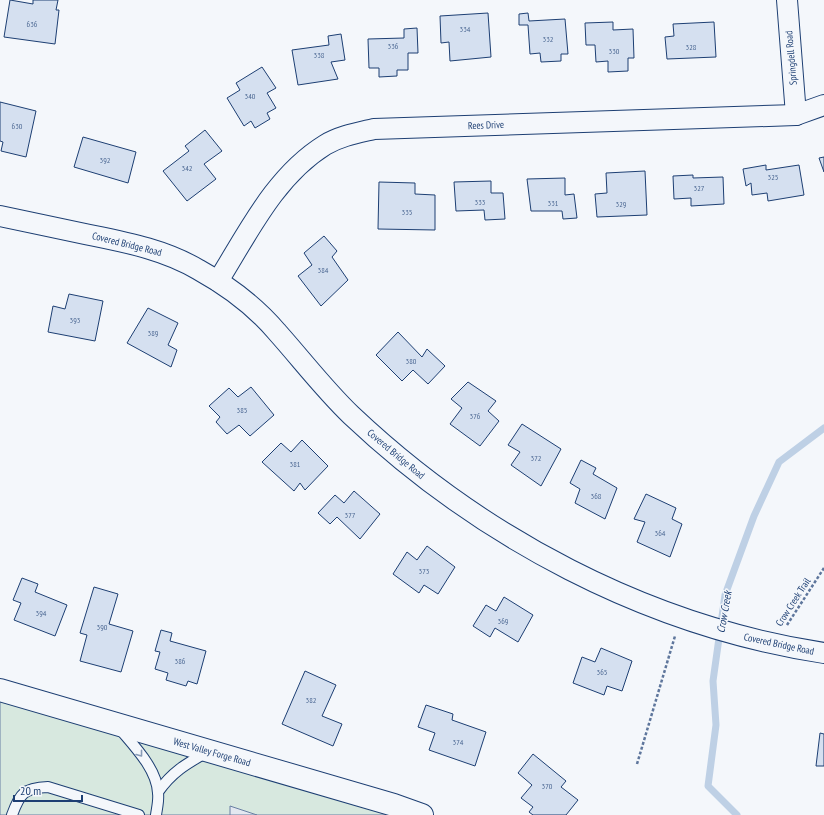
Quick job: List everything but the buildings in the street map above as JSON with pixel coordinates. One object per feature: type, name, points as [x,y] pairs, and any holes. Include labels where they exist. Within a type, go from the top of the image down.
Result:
[{"type":"main road","name":"West Valley Forge Road","points":[[0,690],[394,805],[422,815]]},
{"type":"street","name":"Springdell Road","points":[[786,0],[796,115]]},
{"type":"street","name":"Rees Drive","points":[[218,281],[264,208],[286,178],[311,155],[326,145],[349,134],[374,129],[796,115],[824,105]]},
{"type":"street","name":"Covered Bridge Road","points":[[0,216],[117,240],[151,249],[176,258],[198,269],[240,296],[258,312],[277,331],[323,387],[385,446],[452,499],[490,525],[566,568],[603,586],[681,616],[729,632],[775,644],[824,653]]},
{"type":"lane","points":[[116,724],[149,767],[158,792],[156,815]]},
{"type":"lane","points":[[158,792],[165,782],[177,770],[209,751]]},
{"type":"lane","points":[[12,815],[18,800],[26,792],[35,788],[48,787],[139,815]]},
{"type":"path","name":"Crow Creek Trail","points":[[775,644],[824,568]]},
{"type":"path","points":[[637,764],[681,616]]},
{"type":"shaded area","points":[[0,690],[422,815],[0,815]]},
{"type":"shaded area","points":[[230,806],[257,815],[230,815]]},
{"type":"waterway","name":"Crow Creek","points":[[737,815],[708,786],[716,725],[713,681],[725,595],[754,516],[779,462],[824,428]]}]
